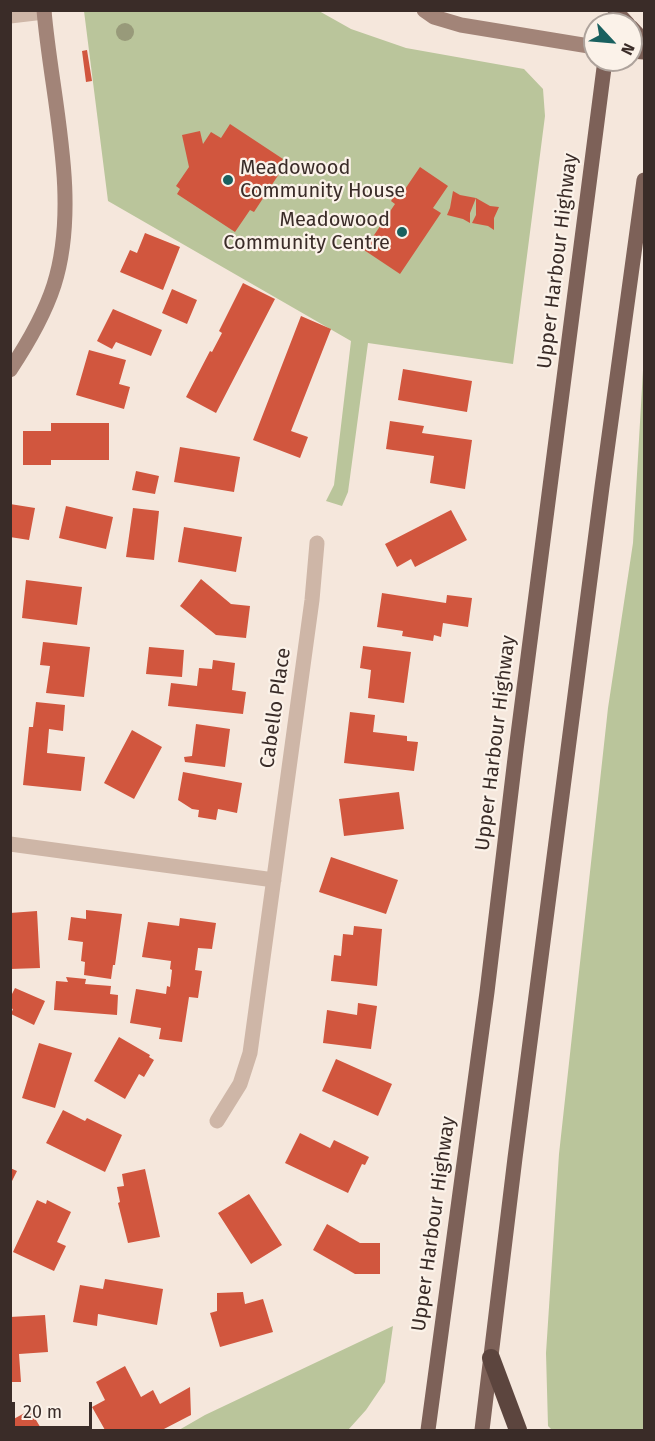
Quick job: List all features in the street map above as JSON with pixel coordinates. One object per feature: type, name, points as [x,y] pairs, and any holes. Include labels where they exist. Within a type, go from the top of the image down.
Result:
[{"type":"highway","points":[[491,1358],[518,1431]]},
{"type":"main road","name":"Upper Harbour Highway","points":[[428,1431],[487,992],[603,72]]},
{"type":"main road","points":[[482,1431],[597,522],[645,180]]},
{"type":"street","points":[[424,10],[434,17],[461,25],[583,44]]},
{"type":"street","points":[[10,16],[44,11],[58,114],[65,214],[62,249],[55,282],[44,313],[10,370]]},
{"type":"street","name":"Cabello Place","points":[[217,1121],[240,1084],[250,1053],[312,600],[317,543]]},
{"type":"street","points":[[10,844],[274,879]]},
{"type":"green space","points":[[84,11],[319,11],[351,29],[406,48],[524,69],[543,89],[545,116],[513,364],[368,343],[348,492],[342,506],[326,501],[334,485],[351,341],[108,201]]},
{"type":"green space","points":[[644,353],[644,1430],[552,1430],[548,1426],[546,1353],[559,1154],[608,708],[633,543]]},
{"type":"green space","points":[[393,1326],[385,1382],[366,1410],[348,1430],[179,1430],[205,1415]]},
{"type":"building","points":[[87,50],[92,81],[86,82],[82,51]]},
{"type":"building","name":"Meadowood Community House","points":[[230,124],[283,159],[275,171],[279,174],[254,212],[250,210],[235,232],[177,194],[180,189],[176,186],[189,167],[182,135],[200,131],[203,144],[211,132],[221,138]]},
{"type":"building","name":"Meadowood Community Centre","points":[[420,167],[448,186],[433,208],[441,213],[400,274],[364,250],[395,204],[391,201],[395,195],[399,198]]},
{"type":"building","points":[[453,191],[476,198],[470,213],[470,223],[447,215]]},
{"type":"building","points":[[476,198],[490,206],[499,207],[494,218],[494,230],[488,226],[472,223],[476,215]]},
{"type":"building","points":[[145,233],[180,247],[163,290],[120,272],[130,250],[137,253]]},
{"type":"building","points":[[243,283],[275,299],[216,413],[186,397],[222,333],[219,331]]},
{"type":"building","points":[[172,289],[197,300],[187,324],[162,313]]},
{"type":"building","points":[[113,309],[162,330],[151,356],[116,342],[112,349],[97,341]]},
{"type":"building","points":[[301,316],[331,329],[291,431],[308,437],[300,458],[253,440]]},
{"type":"building","points":[[89,350],[126,360],[119,384],[130,387],[124,409],[76,395]]},
{"type":"building","points":[[403,369],[472,381],[467,412],[398,400]]},
{"type":"building","points":[[390,421],[424,426],[422,433],[472,440],[465,489],[430,483],[434,456],[386,449]]},
{"type":"building","points":[[51,423],[109,423],[109,460],[51,460],[51,465],[23,465],[23,431],[51,431]]},
{"type":"building","points":[[180,447],[240,457],[234,492],[174,482]]},
{"type":"building","points":[[136,471],[159,476],[155,494],[132,490]]},
{"type":"building","points":[[10,504],[35,508],[29,540],[10,537]]},
{"type":"building","points":[[66,506],[113,517],[106,549],[59,538]]},
{"type":"building","points":[[133,508],[159,511],[154,560],[126,557]]},
{"type":"building","points":[[451,510],[467,540],[415,567],[411,559],[397,567],[385,544]]},
{"type":"building","points":[[184,527],[242,537],[236,572],[178,562]]},
{"type":"building","points":[[201,579],[231,604],[250,606],[246,638],[216,635],[180,606]]},
{"type":"building","points":[[26,580],[82,587],[77,625],[22,618]]},
{"type":"building","points":[[382,593],[446,603],[447,595],[472,598],[468,627],[443,623],[441,637],[434,635],[433,641],[402,636],[403,631],[377,627]]},
{"type":"building","points":[[43,642],[90,647],[84,697],[46,693],[50,666],[40,665]]},
{"type":"building","points":[[363,646],[411,652],[404,703],[368,698],[371,670],[360,668]]},
{"type":"building","points":[[149,647],[184,650],[182,677],[146,674]]},
{"type":"building","points":[[213,660],[235,663],[232,690],[246,692],[243,714],[168,706],[171,683],[197,686],[199,668],[212,669]]},
{"type":"building","points":[[36,702],[65,705],[63,731],[49,729],[47,753],[85,757],[81,791],[23,785],[29,727],[33,727]]},
{"type":"building","points":[[350,712],[375,715],[373,732],[407,736],[407,741],[418,742],[414,771],[344,763]]},
{"type":"building","points":[[196,724],[230,729],[225,767],[185,762],[184,757],[192,756]]},
{"type":"building","points":[[132,730],[162,747],[134,799],[104,783]]},
{"type":"building","points":[[183,772],[242,783],[237,813],[218,809],[216,820],[198,817],[199,810],[192,809],[178,800]]},
{"type":"building","points":[[399,792],[404,829],[344,836],[339,799]]},
{"type":"building","points":[[331,857],[398,880],[386,914],[319,892]]},
{"type":"building","points":[[86,910],[122,914],[111,979],[84,975],[85,962],[81,961],[83,942],[68,940],[71,917],[86,919]]},
{"type":"building","points":[[37,911],[40,968],[10,969],[10,913]]},
{"type":"building","points":[[180,918],[216,923],[212,949],[198,948],[195,970],[202,971],[198,998],[189,997],[182,1042],[159,1039],[161,1028],[130,1023],[136,989],[166,994],[167,986],[170,987],[171,961],[142,957],[148,922],[179,926]]},
{"type":"building","points":[[354,926],[382,929],[377,986],[331,981],[334,955],[341,956],[343,934],[353,935]]},
{"type":"building","points":[[66,977],[86,979],[85,984],[111,986],[110,994],[118,995],[117,1015],[54,1010],[56,981],[68,982]]},
{"type":"building","points":[[15,988],[45,1001],[34,1025],[11,1014],[13,1009],[10,1008],[10,998]]},
{"type":"building","points":[[358,1003],[377,1006],[371,1049],[323,1043],[327,1010],[357,1015]]},
{"type":"building","points":[[119,1037],[150,1055],[149,1057],[154,1060],[144,1077],[139,1074],[125,1099],[94,1081]]},
{"type":"building","points":[[39,1043],[72,1053],[55,1108],[22,1098]]},
{"type":"building","points":[[336,1059],[392,1084],[378,1116],[322,1091]]},
{"type":"building","points":[[63,1110],[85,1121],[87,1118],[122,1135],[105,1172],[46,1143]]},
{"type":"building","points":[[300,1133],[330,1148],[334,1140],[369,1157],[365,1165],[362,1164],[348,1193],[285,1163]]},
{"type":"building","points":[[10,1168],[17,1171],[10,1185]]},
{"type":"building","points":[[145,1169],[160,1237],[128,1243],[118,1203],[120,1202],[117,1187],[124,1186],[122,1174]]},
{"type":"building","points":[[249,1194],[282,1245],[251,1264],[218,1213]]},
{"type":"building","points":[[37,1200],[46,1204],[47,1200],[71,1212],[57,1242],[66,1246],[54,1271],[13,1252]]},
{"type":"building","points":[[327,1224],[360,1243],[380,1243],[380,1274],[355,1274],[313,1250]]},
{"type":"building","points":[[105,1279],[163,1289],[157,1325],[98,1314],[97,1326],[73,1322],[80,1285],[103,1289]]},
{"type":"building","points":[[243,1292],[245,1304],[263,1299],[273,1332],[220,1347],[210,1313],[217,1311],[217,1293]]},
{"type":"building","points":[[45,1315],[48,1352],[19,1354],[21,1382],[10,1382],[10,1317]]},
{"type":"building","points":[[125,1366],[141,1397],[153,1390],[160,1404],[190,1387],[191,1415],[162,1430],[105,1430],[92,1407],[105,1400],[96,1382]]},
{"type":"building","points":[[30,1410],[42,1430],[10,1430],[10,1421]]},
{"type":"place","name":"Meadowood Community House","points":[[228,180]]},
{"type":"place","name":"Meadowood Community Centre","points":[[402,232]]}]
